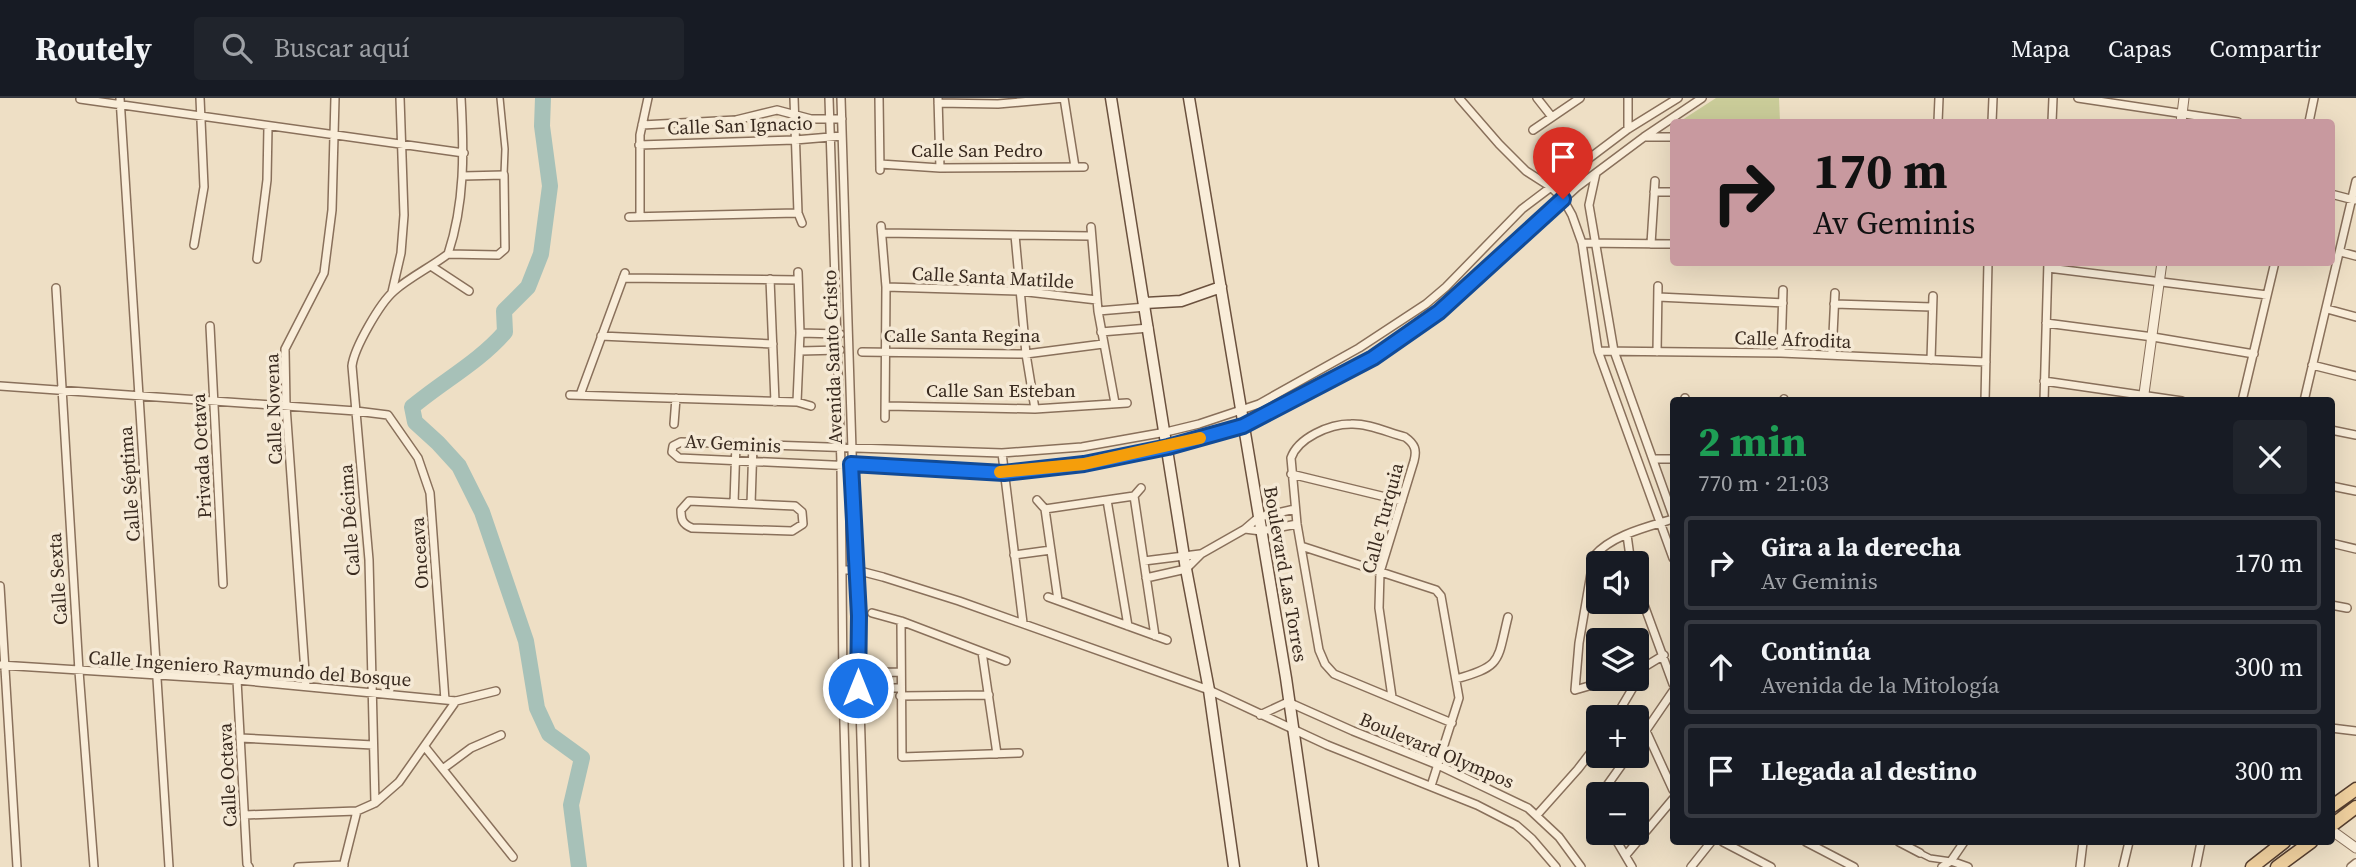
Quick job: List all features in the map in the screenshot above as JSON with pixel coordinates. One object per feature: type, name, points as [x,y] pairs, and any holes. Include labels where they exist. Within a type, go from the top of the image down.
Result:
[{"type":"main road","points":[[1111,98],[1166,432],[1183,555],[1209,690],[1234,867]]},
{"type":"main road","name":"Boulevard Las Torres","points":[[1189,98],[1286,678],[1313,867]]},
{"type":"main road","points":[[1145,305],[1181,301],[1220,287]]},
{"type":"main road","points":[[2335,804],[2356,789]]},
{"type":"main road","points":[[2335,825],[2356,807]]},
{"type":"main road","points":[[2252,867],[2280,845]]},
{"type":"main road","points":[[2277,867],[2307,845]]},
{"type":"street","points":[[194,245],[204,187],[200,98]]},
{"type":"street","name":"Calle Novena","points":[[306,686],[286,406],[286,344],[324,273],[332,210],[335,98]]},
{"type":"street","points":[[392,292],[401,253],[404,215],[400,98]]},
{"type":"street","points":[[461,98],[463,176],[448,254],[498,255],[505,249],[505,149],[500,98]]},
{"type":"street","points":[[640,215],[639,145],[648,98]]},
{"type":"street","points":[[794,98],[798,213],[802,222]]},
{"type":"street","name":"Avenida Santo Cristo","points":[[829,98],[841,464],[842,673],[848,867]]},
{"type":"street","name":"Avenida Santo Cristo","points":[[841,98],[865,867]]},
{"type":"street","name":"Calle San Pedro","points":[[879,98],[880,167],[1084,167]]},
{"type":"street","points":[[940,168],[938,101],[998,104],[1064,98]]},
{"type":"street","name":"Calle San Pedro","points":[[1064,98],[1074,167]]},
{"type":"street","points":[[1459,98],[1526,171],[1551,187],[1563,199],[1572,215],[1582,243],[1598,351],[1670,549]]},
{"type":"street","points":[[1536,98],[1552,117]]},
{"type":"street","points":[[1533,130],[1580,98]]},
{"type":"street","points":[[1628,98],[1628,129]]},
{"type":"street","name":"Av Geminis","points":[[1670,120],[1563,199],[1439,312],[1373,358],[1243,426],[1168,447],[1084,464],[1004,473],[674,455],[672,449],[675,443],[681,442],[1003,453],[1082,447],[1199,424],[1259,404],[1359,348],[1426,304],[1522,209],[1628,129],[1678,98]]},
{"type":"street","name":"Av Geminis","points":[[1671,119],[1702,98]]},
{"type":"street","points":[[1938,119],[1939,98]]},
{"type":"street","points":[[1992,119],[1993,98]]},
{"type":"street","points":[[2052,119],[2053,98]]},
{"type":"street","points":[[2078,98],[2182,119],[2184,98]]},
{"type":"street","points":[[2310,119],[2314,98]]},
{"type":"street","points":[[80,99],[121,102],[268,127],[464,153]]},
{"type":"street","name":"Calle Séptima","points":[[121,102],[138,396],[159,674],[169,867]]},
{"type":"street","name":"Calle San Ignacio","points":[[642,125],[736,120],[778,110],[795,116],[842,119]]},
{"type":"street","points":[[257,259],[267,180],[268,127]]},
{"type":"street","name":"Calle San Ignacio","points":[[639,145],[842,136]]},
{"type":"street","points":[[1644,137],[1670,137]]},
{"type":"street","points":[[1596,172],[1589,205],[1614,351],[1670,508]]},
{"type":"street","points":[[463,176],[504,175]]},
{"type":"street","points":[[1651,244],[1655,181]]},
{"type":"street","points":[[2305,397],[2354,200],[2356,181]]},
{"type":"street","points":[[1654,192],[1670,192]]},
{"type":"street","points":[[2335,195],[2354,200]]},
{"type":"street","points":[[629,217],[798,213]]},
{"type":"street","points":[[1091,227],[1098,311],[1115,403]]},
{"type":"street","points":[[885,418],[886,287],[882,229],[1090,236]]},
{"type":"street","points":[[1015,235],[1026,354],[1035,410]]},
{"type":"street","points":[[1582,243],[1670,244]]},
{"type":"street","points":[[2341,252],[2356,256]]},
{"type":"street","name":"Calle Décima","points":[[375,803],[369,560],[353,355],[361,338],[392,292],[448,254]]},
{"type":"street","points":[[431,266],[469,291]]},
{"type":"street","points":[[1985,397],[1988,266]]},
{"type":"street","points":[[2043,397],[2048,266]]},
{"type":"street","points":[[2055,266],[2267,295]]},
{"type":"street","points":[[2143,397],[2162,266]]},
{"type":"street","points":[[2243,397],[2274,266]]},
{"type":"street","points":[[580,395],[624,276],[770,279],[798,276],[800,351],[797,402]]},
{"type":"street","points":[[770,279],[775,402]]},
{"type":"street","points":[[1657,352],[1658,286]]},
{"type":"street","name":"Calle Santa Matilde","points":[[886,287],[1019,291],[1097,300]]},
{"type":"street","name":"Calle Sexta","points":[[56,288],[79,671],[94,867]]},
{"type":"street","points":[[1781,353],[1783,290]]},
{"type":"street","points":[[1832,355],[1835,293]]},
{"type":"street","points":[[1931,360],[1933,296]]},
{"type":"street","points":[[1658,297],[1783,303]]},
{"type":"street","points":[[1834,304],[1932,307]]},
{"type":"street","points":[[1098,311],[1145,305]]},
{"type":"street","points":[[2326,309],[2356,317]]},
{"type":"street","points":[[2046,323],[2153,337],[2254,355]]},
{"type":"street","name":"Privada Octava","points":[[210,327],[223,584]]},
{"type":"street","points":[[1101,332],[1149,328]]},
{"type":"street","points":[[800,333],[847,334]]},
{"type":"street","points":[[601,336],[773,344]]},
{"type":"street","name":"Calle Santa Regina","points":[[862,352],[1026,354],[1103,344]]},
{"type":"street","points":[[800,351],[848,350]]},
{"type":"street","name":"Calle Afrodita","points":[[1598,351],[1781,353],[1986,362]]},
{"type":"street","points":[[2312,365],[2356,376]]},
{"type":"street","points":[[2044,381],[2137,397]]},
{"type":"street","points":[[0,386],[356,411]]},
{"type":"street","points":[[570,394],[797,402],[811,406]]},
{"type":"street","points":[[674,424],[676,398]]},
{"type":"street","name":"Calle San Esteban","points":[[887,406],[1035,410],[1127,403]]},
{"type":"street","name":"Onceava","points":[[356,411],[388,415],[418,458],[430,493],[445,700]]},
{"type":"street","name":"Calle Turquia","points":[[1352,424],[1405,437],[1412,441],[1416,454],[1402,501],[1380,572],[1379,608],[1392,697],[1334,674],[1325,664],[1319,650],[1295,509],[1291,474],[1294,450],[1301,443],[1333,427],[1352,424]]},
{"type":"street","points":[[2335,431],[2356,435]]},
{"type":"street","points":[[734,503],[736,443]]},
{"type":"street","points":[[751,504],[753,444]]},
{"type":"street","points":[[1003,453],[1023,623]]},
{"type":"street","points":[[1654,459],[1670,459]]},
{"type":"street","points":[[1291,474],[1402,501]]},
{"type":"street","points":[[2335,487],[2356,491]]},
{"type":"street","points":[[1045,509],[1134,496],[1141,488]]},
{"type":"street","points":[[1134,496],[1155,636]]},
{"type":"street","points":[[1037,500],[1045,509],[1058,600]]},
{"type":"street","points":[[1107,500],[1128,625]]},
{"type":"street","points":[[688,501],[734,503],[795,506],[802,512],[803,524],[792,531],[692,528],[681,518],[681,510],[688,501]]},
{"type":"street","points":[[1146,578],[1186,569],[1201,554],[1245,529],[1259,517],[1295,509]]},
{"type":"street","points":[[1586,687],[1575,690],[1594,556],[1602,547],[1670,518]]},
{"type":"street","points":[[1245,529],[1261,531],[1297,524]]},
{"type":"street","points":[[1627,535],[1629,551]]},
{"type":"street","points":[[2335,543],[2356,549]]},
{"type":"street","points":[[1301,546],[1436,590],[1441,596],[1459,698],[1431,786]]},
{"type":"street","points":[[1014,555],[1051,550]]},
{"type":"street","points":[[1143,561],[1201,554]]},
{"type":"street","name":"Boulevard Olympos","points":[[842,570],[856,570],[959,601],[1209,690],[1292,730],[1477,805],[1516,825],[1556,867]]},
{"type":"street","points":[[0,586],[2,665],[17,867]]},
{"type":"street","points":[[1048,597],[1167,640]]},
{"type":"street","points":[[2335,606],[2347,608]]},
{"type":"street","points":[[872,613],[901,621],[1006,661]]},
{"type":"street","points":[[1648,614],[1670,674]]},
{"type":"street","points":[[1456,679],[1482,672],[1491,666],[1499,651],[1507,617]]},
{"type":"street","points":[[901,621],[902,757],[1019,753]]},
{"type":"street","points":[[982,652],[997,754]]},
{"type":"street","points":[[1649,664],[1664,655]]},
{"type":"street","name":"Calle Ingeniero Raymundo del Bosque","points":[[2,665],[237,680],[456,701],[496,691]]},
{"type":"street","points":[[842,673],[900,672]]},
{"type":"street","name":"Calle Octava","points":[[237,680],[249,867]]},
{"type":"street","points":[[843,688],[989,695]]},
{"type":"street","points":[[1649,727],[1670,695]]},
{"type":"street","points":[[1392,697],[1452,723]]},
{"type":"street","points":[[245,815],[357,811],[375,803],[399,782],[456,701]]},
{"type":"street","points":[[1260,715],[1288,702]]},
{"type":"street","name":"Boulevard Olympos","points":[[1288,702],[1353,732],[1488,787],[1537,815],[1559,837],[1581,867]]},
{"type":"street","points":[[2335,728],[2356,731]]},
{"type":"street","points":[[444,768],[466,751],[501,736]]},
{"type":"street","points":[[240,738],[373,745]]},
{"type":"street","points":[[1649,738],[1670,783]]},
{"type":"street","points":[[425,747],[513,857]]},
{"type":"street","points":[[1537,815],[1586,759]]},
{"type":"street","points":[[1626,855],[1670,803]]},
{"type":"street","points":[[298,867],[344,866],[357,811]]},
{"type":"street","points":[[2335,831],[2355,848]]},
{"type":"street","points":[[1620,845],[1632,867]]},
{"type":"street","points":[[1691,867],[1709,845]]},
{"type":"street","points":[[1729,845],[1768,866]]},
{"type":"street","points":[[1812,845],[1854,867]]},
{"type":"street","points":[[1907,845],[1930,858],[1968,867]]},
{"type":"street","points":[[1942,867],[1951,861],[1962,845]]},
{"type":"street","points":[[2080,867],[2083,845]]},
{"type":"street","points":[[2123,867],[2128,845]]},
{"type":"street","points":[[2196,867],[2200,845]]},
{"type":"street","points":[[2351,867],[2356,863]]},
{"type":"green space","points":[[1716,98],[1779,98],[1780,119],[1684,119]]},
{"type":"waterway","points":[[543,98],[542,126],[550,186],[541,254],[528,287],[504,311],[505,332],[495,343],[412,407],[415,422],[459,466],[482,512],[526,641],[537,708],[549,734],[582,758],[571,805],[579,867]]},
{"type":"slow traffic","points":[[1000,472],[1084,464],[1200,438]]},
{"type":"route","points":[[858,688],[859,616],[851,464],[1004,473],[1084,464],[1168,447],[1243,426],[1373,358],[1439,312],[1563,199]]}]
